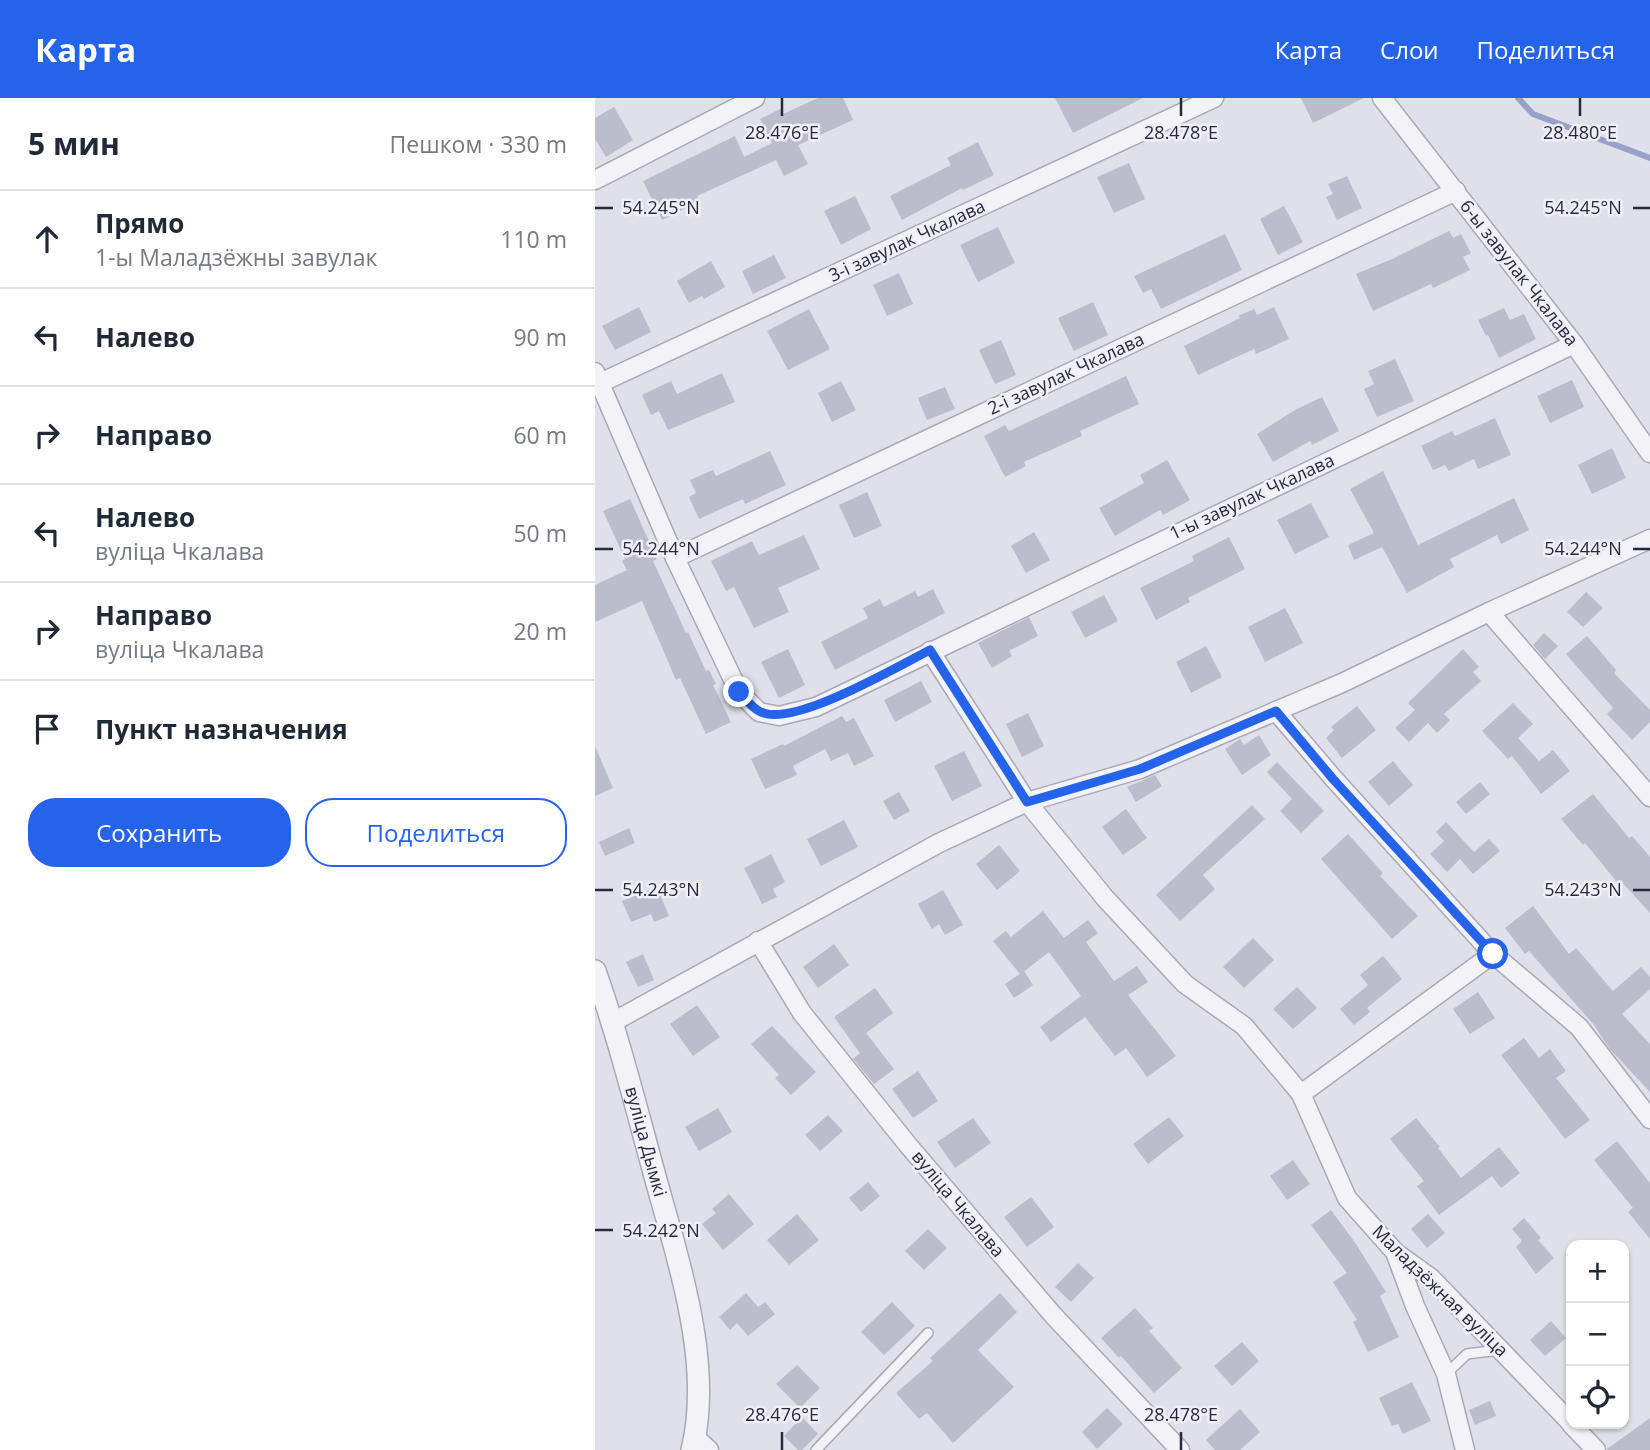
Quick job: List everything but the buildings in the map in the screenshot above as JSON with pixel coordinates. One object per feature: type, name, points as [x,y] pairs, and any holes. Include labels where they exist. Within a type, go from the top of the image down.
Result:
[{"type":"street","points":[[595,180],[755,98]]},
{"type":"street","name":"3-і завулак Чкалава","points":[[598,378],[1214,98]]},
{"type":"street","name":"6-ы завулак Чкалава","points":[[1382,98],[1574,344],[1650,453]]},
{"type":"street","name":"2-і завулак Чкалава","points":[[675,558],[1456,191]]},
{"type":"street","name":"1-ы завулак Чкалава","points":[[930,650],[1574,344]]},
{"type":"street","points":[[598,378],[675,558],[739,692],[759,712],[779,716],[816,707],[930,650]]},
{"type":"street","points":[[613,1022],[939,843],[1027,802],[1140,769],[1342,682],[1650,539]]},
{"type":"street","points":[[1489,612],[1650,797]]},
{"type":"street","name":"Маладзёжная вуліца","points":[[930,650],[1027,802],[1105,898],[1185,984],[1244,1026],[1301,1094],[1347,1198],[1395,1252],[1431,1278],[1566,1419]]},
{"type":"street","points":[[1276,711],[1333,779],[1493,954],[1579,1027],[1650,1119]]},
{"type":"street","name":"вуліца Чкалава","points":[[758,941],[802,1013],[908,1145],[1053,1315],[1180,1450]]},
{"type":"street","points":[[1301,1094],[1493,954]]},
{"type":"street","name":"вуліца Дымкі","points":[[595,971],[613,1022],[693,1319],[698,1370],[699,1446]]},
{"type":"street","points":[[1395,1252],[1415,1306],[1446,1374],[1465,1450]]},
{"type":"street","name":"Маладзёжная вуліца","points":[[1576,1429],[1596,1450]]},
{"type":"lane","points":[[816,1450],[928,1333]]},
{"type":"lane","points":[[1446,1374],[1467,1354],[1501,1349]]},
{"type":"waterway","points":[[1518,98],[1533,114],[1650,158]]},
{"type":"route","points":[[739,692],[759,712],[779,716],[816,707],[930,650],[1027,802],[1140,769],[1276,711],[1333,779],[1493,954]]}]
